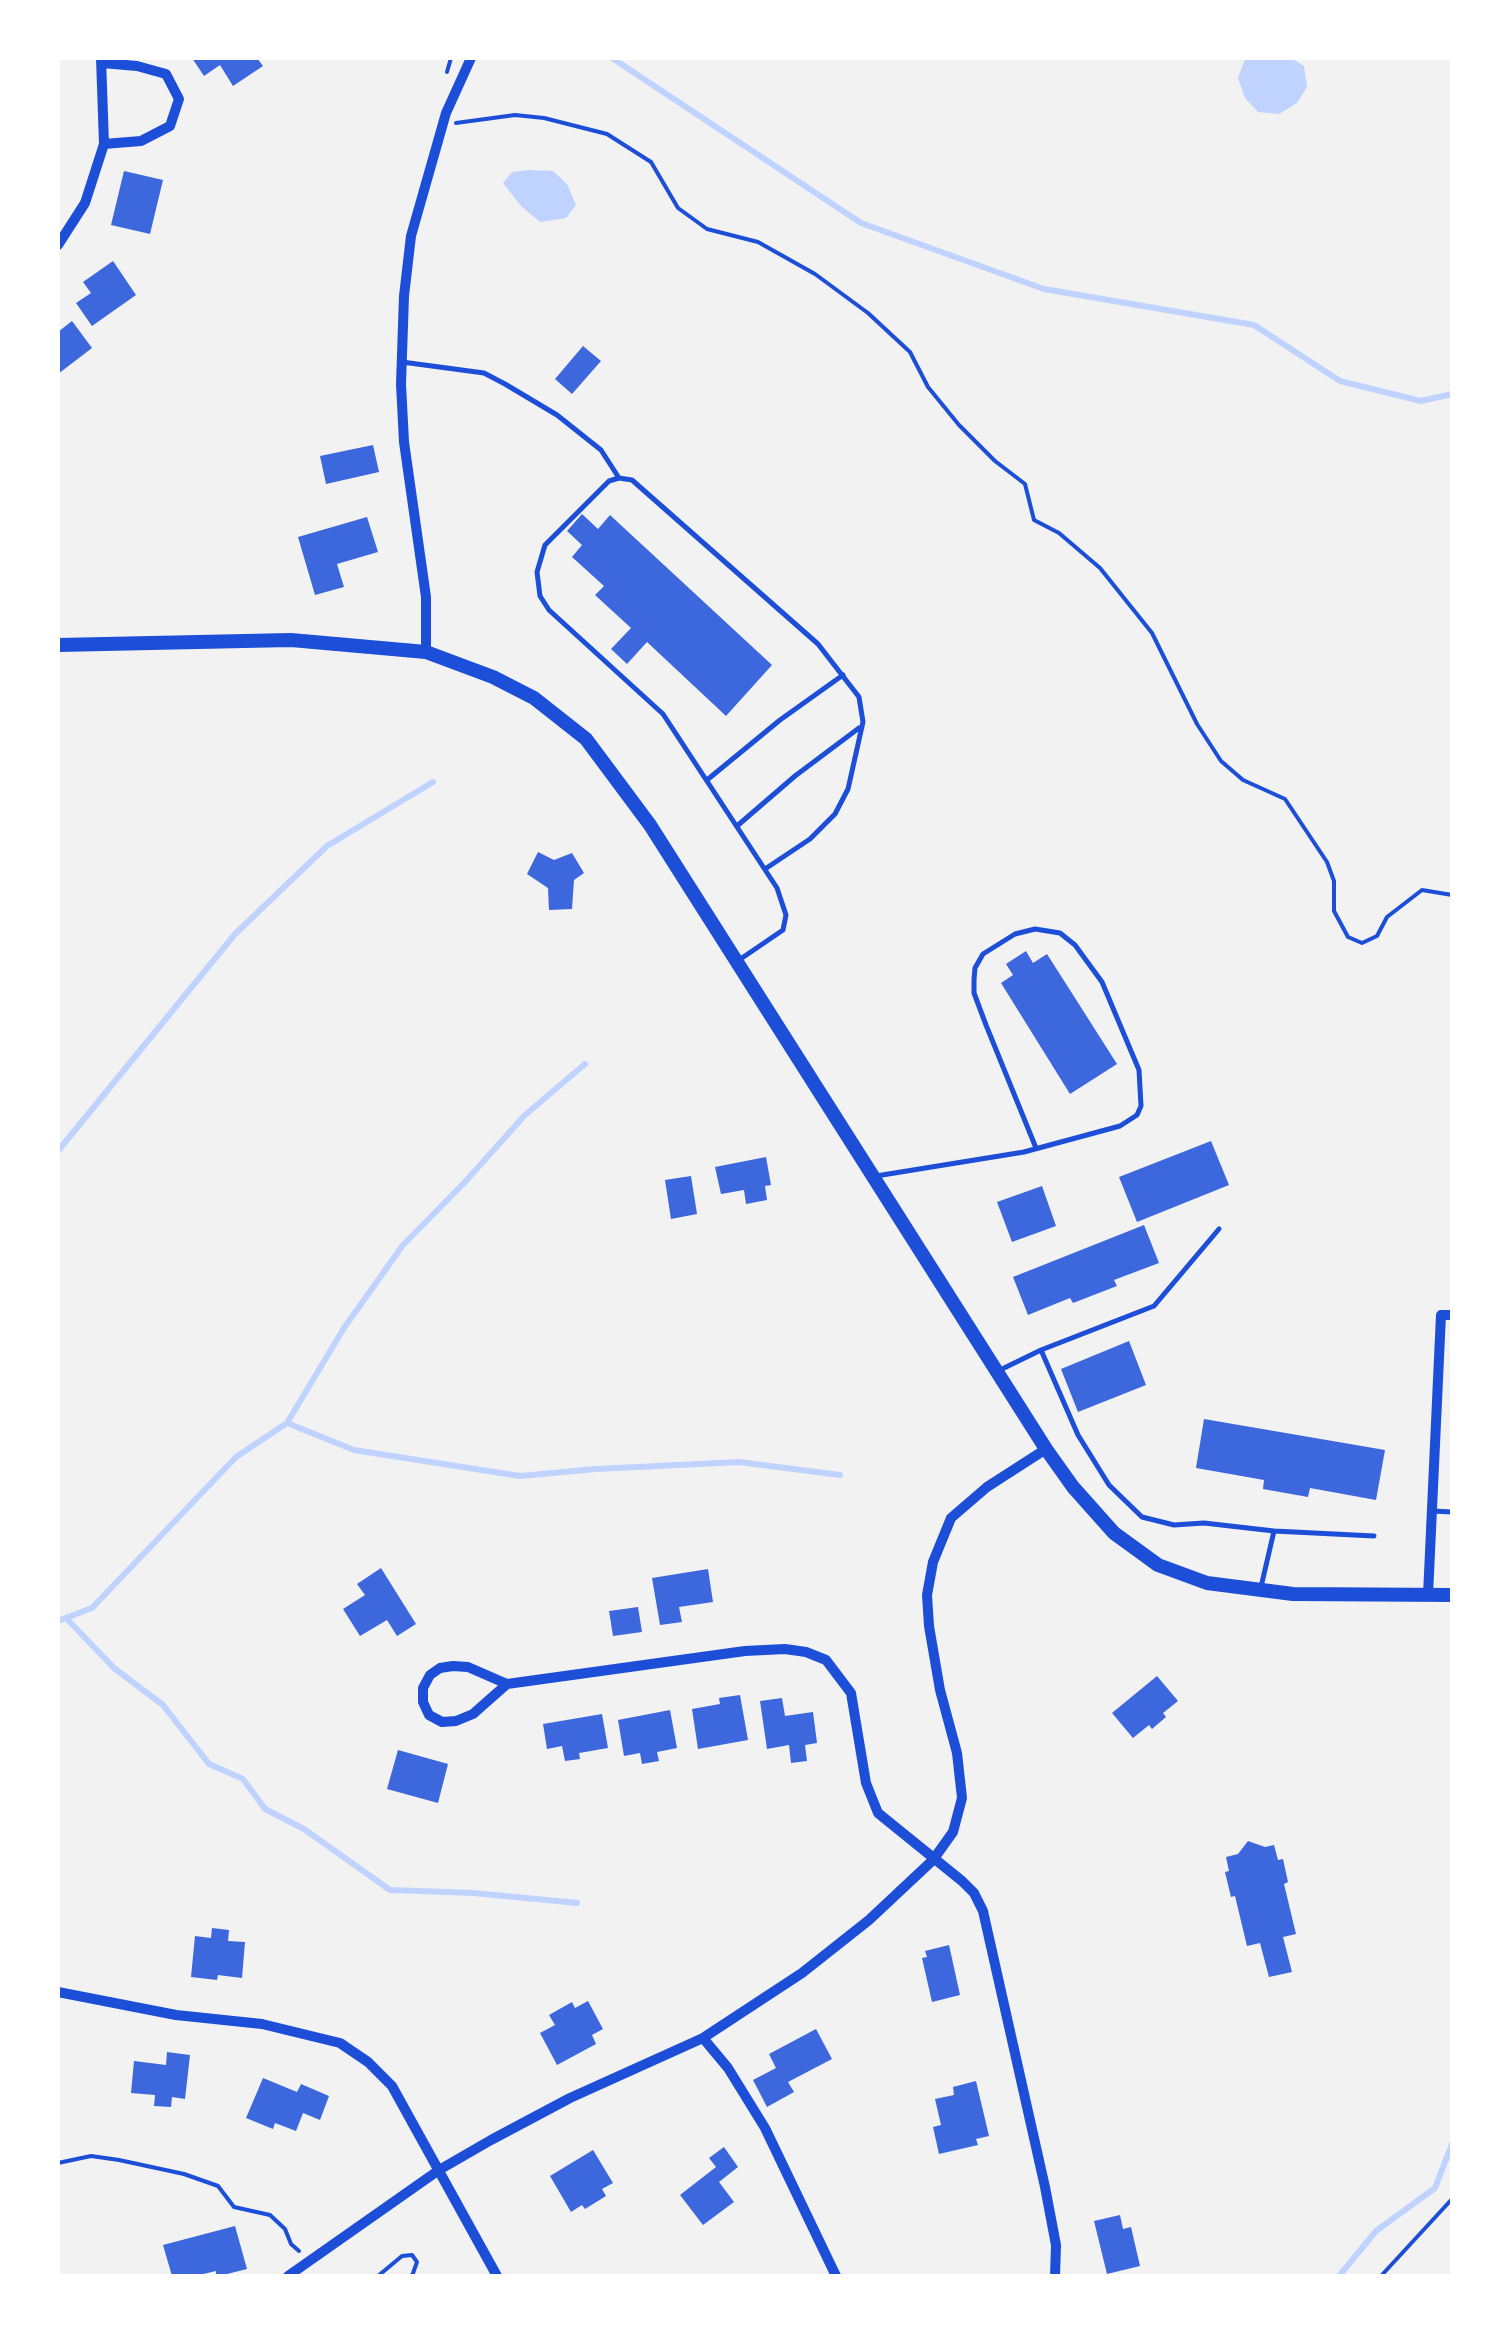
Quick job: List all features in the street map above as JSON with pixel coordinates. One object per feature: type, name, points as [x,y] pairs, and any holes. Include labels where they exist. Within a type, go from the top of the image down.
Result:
[{"type":"main road","points":[[58,644],[291,640],[426,652],[493,677],[534,698],[586,739],[650,825],[1046,1449],[1073,1487],[1114,1532],[1158,1565],[1207,1583],[1292,1594],[1452,1595]]},
{"type":"street","points":[[426,652],[426,597],[404,442],[404,296],[411,236],[446,113],[471,58]]},
{"type":"street","points":[[58,246],[86,203],[104,144],[102,60],[166,74],[179,98],[170,126],[141,141],[104,144]]},
{"type":"street","points":[[1428,1595],[1441,1315],[1452,1316]]},
{"type":"street","points":[[288,2276],[439,2170],[570,2098],[703,2038],[856,1931],[932,1860],[953,1832],[962,1798],[957,1753],[940,1690],[929,1626],[927,1595],[933,1562],[951,1518],[986,1487],[1046,1449]]},
{"type":"street","points":[[507,1684],[473,1714],[456,1721],[442,1722],[429,1715],[423,1702],[423,1688],[430,1675],[440,1668],[468,1667],[507,1684],[745,1650],[785,1649],[826,1660],[851,1693],[866,1783],[878,1813],[962,1881],[983,1911],[1045,2188],[1056,2245],[1055,2276]]},
{"type":"street","points":[[58,1992],[176,2015],[262,2024],[340,2043],[368,2062],[392,2086],[497,2276]]},
{"type":"street","points":[[703,2038],[728,2068],[764,2128],[836,2276]]},
{"type":"lane","points":[[402,362],[484,373],[505,384],[557,415],[601,450],[619,478]]},
{"type":"lane","points":[[736,962],[782,930],[784,906],[765,869],[663,714],[549,610],[540,596],[538,572],[545,544],[609,481],[632,480],[646,492],[818,644],[859,697],[862,726],[848,789],[835,814],[810,838],[765,869]]},
{"type":"lane","points":[[706,780],[843,674]]},
{"type":"lane","points":[[737,826],[862,726]]},
{"type":"lane","points":[[873,1177],[1036,1148],[1120,1126],[1137,1115],[1141,1106],[1139,1070],[1102,982],[1076,945],[1060,933],[1035,929],[1015,934],[983,954],[975,968],[974,993],[1036,1148]]},
{"type":"lane","points":[[997,1372],[1041,1350],[1154,1306],[1220,1230]]},
{"type":"lane","points":[[1041,1350],[1078,1435],[1109,1485],[1142,1516],[1174,1525],[1204,1523],[1374,1536]]},
{"type":"lane","points":[[1432,1511],[1452,1512]]},
{"type":"lane","points":[[1260,1590],[1274,1531]]},
{"type":"path","points":[[456,123],[515,115],[607,134],[652,162],[678,208],[706,229],[758,242],[815,274],[868,313],[910,352],[928,387],[959,425],[1025,484],[1034,520],[1059,533],[1100,568],[1152,633],[1221,761],[1243,780],[1285,798],[1327,862],[1334,881],[1334,911],[1348,937],[1362,943],[1377,936],[1387,917],[1422,890],[1452,895]]},
{"type":"path","points":[[58,2162],[91,2156],[119,2160],[218,2186],[234,2207],[270,2215],[286,2229],[290,2244],[302,2255]]},
{"type":"path","points":[[1381,2276],[1452,2200]]},
{"type":"path","points":[[378,2276],[402,2256],[412,2255],[417,2262],[412,2276]]},
{"type":"water","points":[[1291,58],[1304,66],[1307,87],[1297,103],[1279,114],[1258,112],[1245,98],[1238,78],[1245,59]]},
{"type":"water","points":[[553,171],[567,184],[576,205],[566,218],[540,222],[503,183],[512,172]]},
{"type":"building","points":[[192,58],[257,58],[263,66],[233,86],[220,65],[204,76]]},
{"type":"building","points":[[124,171],[163,180],[150,234],[111,225]]},
{"type":"building","points":[[113,261],[136,295],[92,326],[76,303],[91,293],[83,282]]},
{"type":"building","points":[[72,321],[92,348],[58,374],[58,332]]},
{"type":"building","points":[[583,346],[601,361],[572,394],[555,379]]},
{"type":"building","points":[[373,445],[379,472],[326,484],[320,456]]},
{"type":"building","points":[[582,514],[598,529],[610,515],[772,665],[726,716],[647,642],[627,664],[611,649],[631,628],[595,595],[604,586],[572,557],[582,545],[567,531]]},
{"type":"building","points":[[367,517],[378,552],[337,564],[344,587],[315,595],[298,537]]},
{"type":"building","points":[[538,852],[554,860],[572,853],[584,873],[574,880],[572,909],[549,910],[548,888],[527,874]]},
{"type":"building","points":[[1026,951],[1033,963],[1047,954],[1117,1064],[1070,1094],[1001,983],[1013,975],[1006,964]]},
{"type":"building","points":[[1211,1141],[1229,1185],[1137,1222],[1119,1177]]},
{"type":"building","points":[[766,1157],[771,1185],[765,1186],[767,1200],[746,1204],[744,1190],[721,1194],[715,1167]]},
{"type":"building","points":[[691,1176],[697,1214],[671,1219],[665,1180]]},
{"type":"building","points":[[1042,1186],[1056,1226],[1012,1242],[997,1202]]},
{"type":"building","points":[[1144,1225],[1159,1263],[1114,1280],[1117,1286],[1073,1303],[1070,1298],[1028,1315],[1013,1277]]},
{"type":"building","points":[[1129,1341],[1146,1385],[1078,1412],[1061,1369]]},
{"type":"building","points":[[1204,1419],[1385,1450],[1376,1500],[1310,1488],[1308,1497],[1263,1489],[1264,1480],[1196,1468]]},
{"type":"building","points":[[381,1568],[416,1624],[397,1636],[387,1620],[360,1636],[343,1609],[365,1595],[357,1584]]},
{"type":"building","points":[[708,1569],[713,1602],[679,1607],[682,1622],[660,1625],[652,1578]]},
{"type":"building","points":[[638,1607],[642,1632],[613,1636],[609,1611]]},
{"type":"building","points":[[1157,1676],[1178,1701],[1152,1729],[1149,1725],[1133,1738],[1112,1713]]},
{"type":"building","points":[[740,1695],[748,1740],[698,1749],[692,1709],[720,1704],[719,1698]]},
{"type":"building","points":[[782,1698],[785,1716],[813,1712],[817,1743],[805,1745],[807,1761],[791,1763],[789,1745],[767,1749],[760,1701]]},
{"type":"building","points":[[670,1710],[677,1748],[657,1752],[659,1761],[642,1764],[640,1753],[624,1756],[618,1720]]},
{"type":"building","points":[[602,1714],[608,1748],[579,1753],[580,1759],[565,1761],[562,1746],[547,1749],[543,1724]]},
{"type":"building","points":[[398,1750],[448,1764],[438,1803],[387,1789]]},
{"type":"building","points":[[1248,1841],[1265,1847],[1274,1845],[1278,1860],[1283,1859],[1288,1882],[1284,1884],[1296,1934],[1283,1937],[1292,1972],[1269,1977],[1260,1943],[1247,1946],[1225,1872],[1229,1871],[1226,1857],[1238,1854]]},
{"type":"building","points":[[212,1928],[229,1930],[228,1941],[245,1942],[242,1978],[191,1977],[195,1936],[211,1938]]},
{"type":"building","points":[[949,1945],[960,1995],[932,2002],[922,1958],[927,1957],[925,1951]]},
{"type":"building","points":[[588,2001],[603,2029],[592,2035],[596,2044],[557,2065],[540,2033],[555,2025],[549,2015],[572,2002],[575,2008]]},
{"type":"building","points":[[816,2029],[832,2059],[788,2082],[794,2092],[767,2107],[753,2080],[776,2068],[769,2054]]},
{"type":"building","points":[[167,2052],[190,2055],[185,2099],[172,2097],[171,2107],[154,2106],[155,2095],[131,2093],[134,2061],[166,2065]]},
{"type":"building","points":[[263,2078],[297,2092],[301,2084],[329,2096],[320,2120],[303,2113],[296,2131],[275,2123],[273,2129],[246,2118]]},
{"type":"building","points":[[976,2081],[989,2136],[976,2139],[978,2145],[939,2154],[933,2127],[941,2125],[935,2099],[954,2095],[953,2087]]},
{"type":"building","points":[[724,2147],[738,2167],[719,2182],[734,2202],[703,2225],[680,2195],[716,2167],[709,2158]]},
{"type":"building","points":[[593,2150],[613,2183],[602,2189],[606,2196],[585,2209],[582,2205],[571,2212],[550,2176]]},
{"type":"building","points":[[1120,2215],[1123,2229],[1131,2227],[1140,2266],[1107,2274],[1094,2221]]},
{"type":"building","points":[[235,2226],[247,2269],[219,2276],[216,2271],[172,2276],[163,2245]]},
{"type":"waterway","points":[[612,58],[861,223],[1044,289],[1254,325],[1340,381],[1421,401],[1452,394]]},
{"type":"waterway","points":[[58,1151],[235,934],[327,846],[433,782]]},
{"type":"waterway","points":[[58,1621],[92,1608],[236,1457],[287,1423],[344,1328],[403,1245],[525,1115],[585,1064]]},
{"type":"waterway","points":[[287,1423],[354,1450],[520,1476],[739,1462],[840,1475]]},
{"type":"waterway","points":[[66,1618],[114,1668],[163,1705],[209,1764],[243,1779],[265,1809],[304,1829],[390,1890],[577,1903]]},
{"type":"waterway","points":[[1339,2276],[1376,2231],[1435,2188],[1452,2144]]}]
